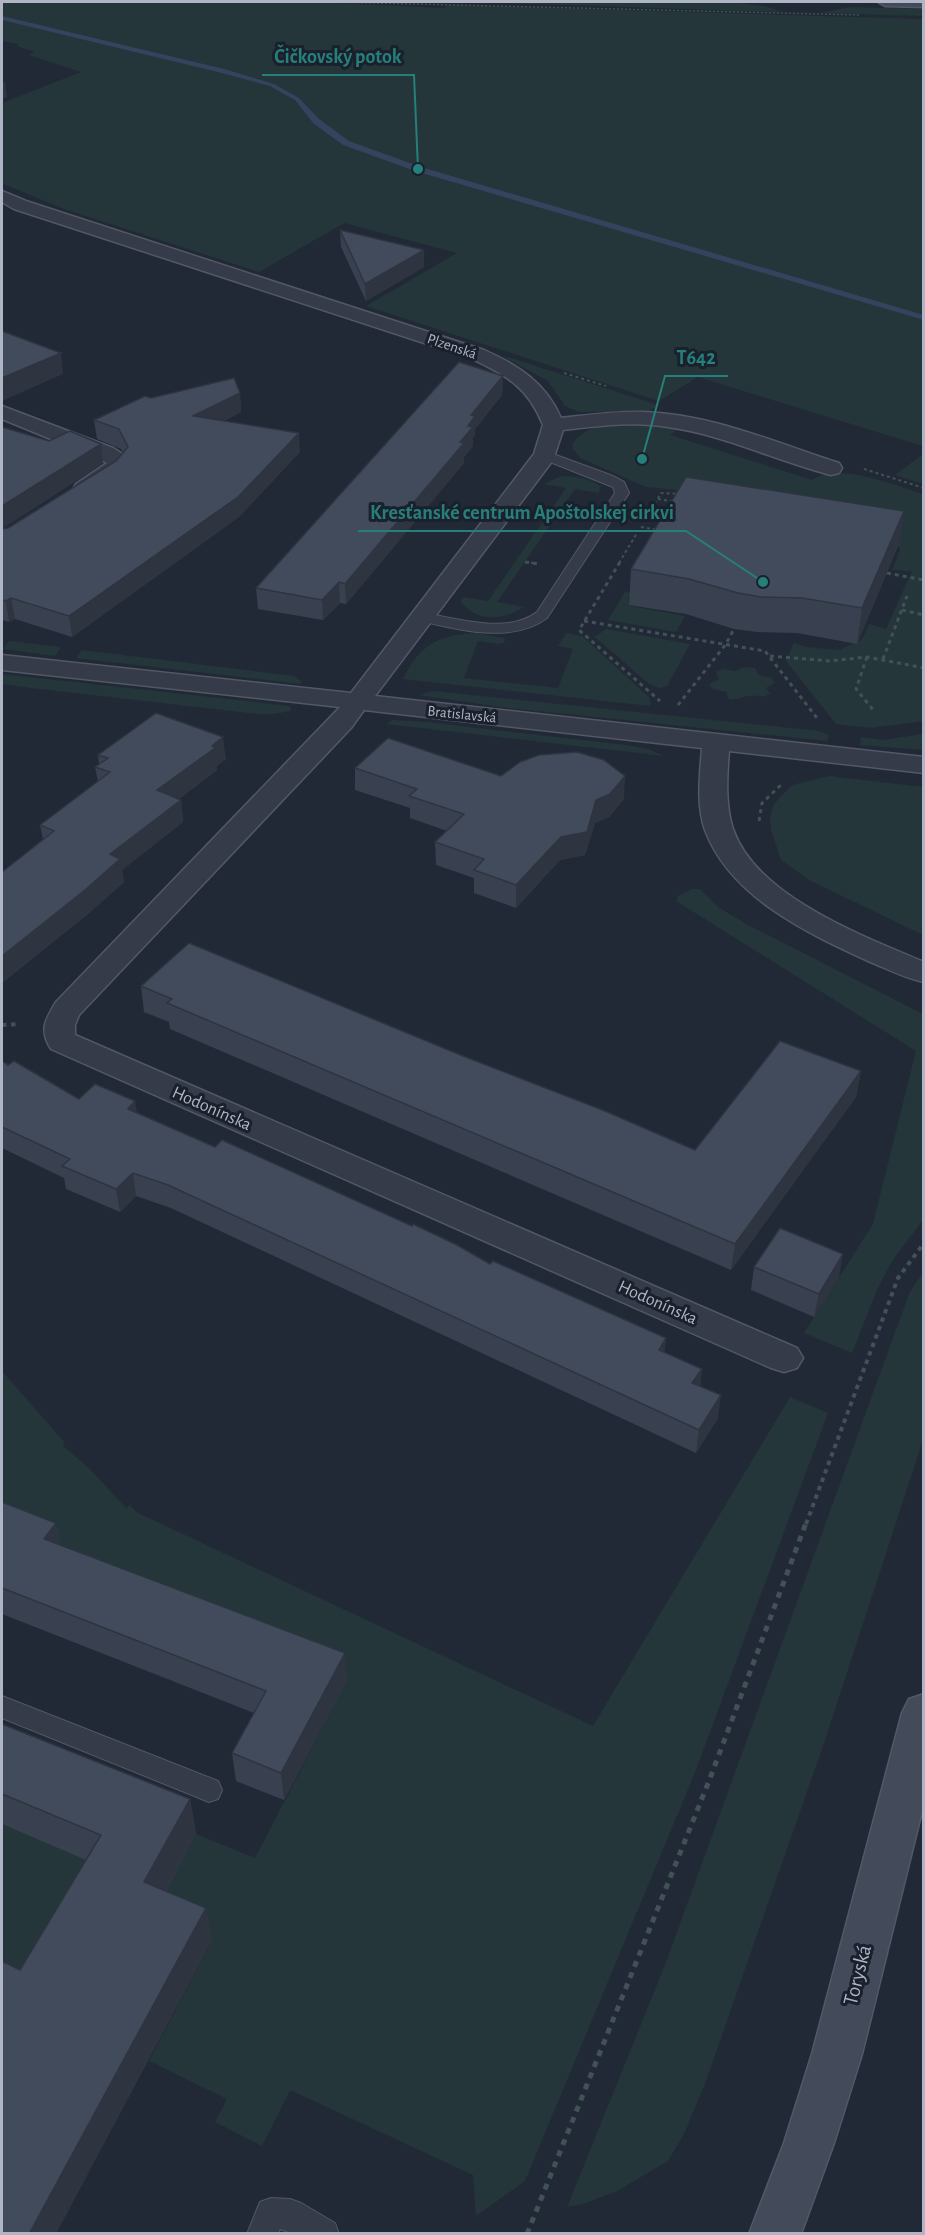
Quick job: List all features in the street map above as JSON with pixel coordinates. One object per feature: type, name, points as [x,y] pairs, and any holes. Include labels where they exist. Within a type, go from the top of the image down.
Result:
[{"type":"street","points":[[885,2],[924,3]]},
{"type":"street","name":"Plzenská","points":[[2,196],[40,212],[477,354],[520,377],[534,388],[554,425]]},
{"type":"street","points":[[2,412],[105,453],[116,460],[118,465],[115,469],[70,498]]},
{"type":"street","points":[[359,702],[544,455],[554,425],[617,418],[645,418],[685,423],[831,468]]},
{"type":"street","name":"Bratislavská","points":[[2,662],[924,765]]},
{"type":"street","name":"Hodonínska","points":[[359,702],[319,748],[67,1009],[58,1026],[58,1034],[62,1042],[784,1358]]},
{"type":"street","points":[[716,742],[714,788],[719,831],[747,875],[780,902],[810,919],[924,973]]},
{"type":"street","name":"Toryská","points":[[775,2234],[809,2143],[837,2054],[924,1713]]},
{"type":"lane","points":[[423,617],[510,628],[531,624],[542,615],[622,493],[615,482],[544,455]]},
{"type":"lane","points":[[2,1707],[209,1790]]},
{"type":"lane","points":[[262,2234],[271,2213],[290,2214],[324,2234]]},
{"type":"path","points":[[333,2],[469,3],[865,16]]},
{"type":"path","points":[[663,705],[579,630],[661,493],[684,495]]},
{"type":"path","points":[[658,499],[677,502]]},
{"type":"path","points":[[641,527],[661,530]]},
{"type":"path","points":[[886,573],[924,580]]},
{"type":"path","points":[[883,659],[907,596]]},
{"type":"path","points":[[902,610],[924,615]]},
{"type":"path","points":[[584,621],[765,651],[818,720]]},
{"type":"path","points":[[672,712],[726,644],[734,628]]},
{"type":"path","points":[[769,656],[830,661],[867,657],[924,668]]},
{"type":"path","points":[[867,657],[856,689],[875,712]]},
{"type":"path","points":[[759,828],[762,803],[785,782]]},
{"type":"path","points":[[527,2234],[709,1781],[898,1278],[924,1243]]},
{"type":"shaded area","points":[[2,2],[309,2],[445,8],[447,5],[923,19],[923,446],[698,377],[659,401],[366,306],[457,253],[344,223],[259,272],[64,209],[6,185],[2,183],[2,103],[81,72],[29,55],[35,52],[17,46],[19,44],[2,41]]},
{"type":"shaded area","points":[[470,2],[739,3],[765,6],[782,12]]},
{"type":"shaded area","points":[[849,7],[923,9],[923,16],[820,13]]},
{"type":"shaded area","points":[[504,357],[658,405],[650,411],[579,412],[565,406],[548,381]]},
{"type":"shaded area","points":[[627,422],[680,428],[670,435],[812,480],[823,475],[851,474],[923,494],[923,721],[871,728],[836,724],[786,661],[794,643],[807,647],[840,650],[861,640],[869,624],[886,629],[912,571],[892,570],[900,550],[899,547],[731,495],[646,487],[580,458],[573,449],[573,443],[578,437],[590,429]]},
{"type":"shaded area","points":[[923,454],[923,484],[895,475]]},
{"type":"shaded area","points":[[561,476],[587,479],[600,486],[599,493],[575,489],[497,602],[524,607],[499,617],[483,616],[467,609],[461,602],[463,597],[488,601],[566,488],[544,484]]},
{"type":"shaded area","points":[[625,592],[632,593],[628,599],[631,606],[685,616],[676,632],[608,620]]},
{"type":"shaded area","points":[[606,629],[690,644],[667,686],[659,688],[649,684],[594,636]]},
{"type":"shaded area","points":[[475,633],[504,638],[505,642],[499,644],[478,641],[464,678],[558,688],[573,649],[558,646],[566,633],[582,636],[649,697],[651,706],[403,679],[416,658],[432,644],[451,636]]},
{"type":"shaded area","points":[[9,641],[61,647],[55,656],[3,649]]},
{"type":"shaded area","points":[[82,650],[294,676],[301,681],[301,684],[76,658]]},
{"type":"shaded area","points":[[744,667],[755,668],[759,675],[772,678],[775,683],[766,688],[770,694],[729,699],[726,692],[713,689],[709,684],[719,679],[716,672],[723,669],[735,671]]},
{"type":"shaded area","points":[[2,674],[282,705],[291,707],[291,711],[259,714],[31,688],[2,684]]},
{"type":"shaded area","points":[[433,691],[819,731],[829,735],[827,741],[508,708],[418,695]]},
{"type":"shaded area","points":[[392,720],[626,745],[648,749],[664,756],[386,724]]},
{"type":"shaded area","points":[[923,734],[923,750],[860,745],[861,737],[883,740]]},
{"type":"shaded area","points":[[829,776],[923,787],[923,935],[809,880],[781,860],[771,830],[770,817],[774,804],[792,785]]},
{"type":"shaded area","points":[[692,889],[700,889],[718,907],[748,925],[923,1014],[923,1220],[892,1261],[877,1290],[852,1353],[804,1333],[873,1224],[916,1051],[676,901],[678,896]]},
{"type":"shaded area","points":[[923,1272],[923,1440],[824,1743],[706,2081],[684,2134],[668,2161],[617,2191],[583,2204],[567,2207],[665,1965],[910,1292]]},
{"type":"shaded area","points":[[2,1371],[65,1443],[63,1446],[89,1468],[126,1508],[130,1505],[136,1512],[593,1726],[790,1397],[828,1413],[696,1770],[525,2181],[476,2216],[473,2175],[290,2090],[262,2146],[215,2122],[227,2099],[149,2061],[212,1941],[2,1989],[2,1824],[165,1892],[196,1834],[255,1858],[347,1681],[2,1546]]},
{"type":"building","points":[[340,230],[424,250],[365,284]]},
{"type":"building","points":[[2,331],[61,353],[2,378]]},
{"type":"building","points":[[459,362],[503,376],[471,415],[475,416],[468,426],[473,427],[460,442],[464,443],[345,584],[339,582],[322,600],[256,588]]},
{"type":"building","points":[[234,378],[240,393],[193,416],[299,433],[238,497],[69,616],[11,598],[6,601],[2,600],[2,529],[8,528],[116,461],[128,447],[119,429],[94,420],[145,396],[151,398]]},
{"type":"building","points":[[2,427],[49,441],[70,431],[101,444],[2,506]]},
{"type":"building","points":[[686,477],[904,511],[862,608],[802,598],[761,597],[689,579],[631,569]]},
{"type":"building","points":[[156,713],[223,737],[212,746],[215,748],[157,790],[181,800],[110,854],[120,859],[2,956],[2,872],[54,831],[40,825],[110,772],[95,767],[108,758],[98,755]]},
{"type":"building","points":[[388,738],[501,776],[520,762],[539,755],[577,752],[604,760],[625,776],[610,794],[596,800],[587,832],[561,837],[516,885],[474,870],[484,859],[435,842],[464,814],[409,796],[417,789],[355,768]]},
{"type":"building","points":[[189,943],[463,1056],[605,1111],[695,1150],[780,1041],[861,1071],[735,1244],[167,1003],[172,999],[141,986]]},
{"type":"building","points":[[2,1061],[8,1065],[14,1061],[79,1099],[95,1084],[135,1101],[128,1109],[215,1147],[222,1140],[412,1226],[413,1224],[490,1264],[493,1261],[666,1338],[659,1350],[702,1369],[692,1383],[721,1395],[699,1430],[168,1185],[133,1173],[116,1189],[62,1166],[70,1159],[2,1127]]},
{"type":"building","points":[[780,1228],[843,1254],[819,1294],[754,1267]]},
{"type":"building","points":[[2,1502],[56,1523],[44,1539],[345,1653],[281,1773],[232,1753],[266,1691],[2,1588]]},
{"type":"building","points":[[2,1724],[190,1799],[144,1882],[206,1908],[29,2234],[2,2234],[2,1961],[20,1970],[101,1835],[2,1794]]},
{"type":"waterway","points":[[2,18],[224,71],[272,85],[297,99],[316,121],[346,143],[418,169],[924,318]]},
{"type":"place","name":"Čičkovský potok","points":[[418,169]]},
{"type":"place","name":"T642","points":[[642,459]]},
{"type":"place","name":"Kresťanské centrum Apoštolskej cirkvi","points":[[763,582]]}]
